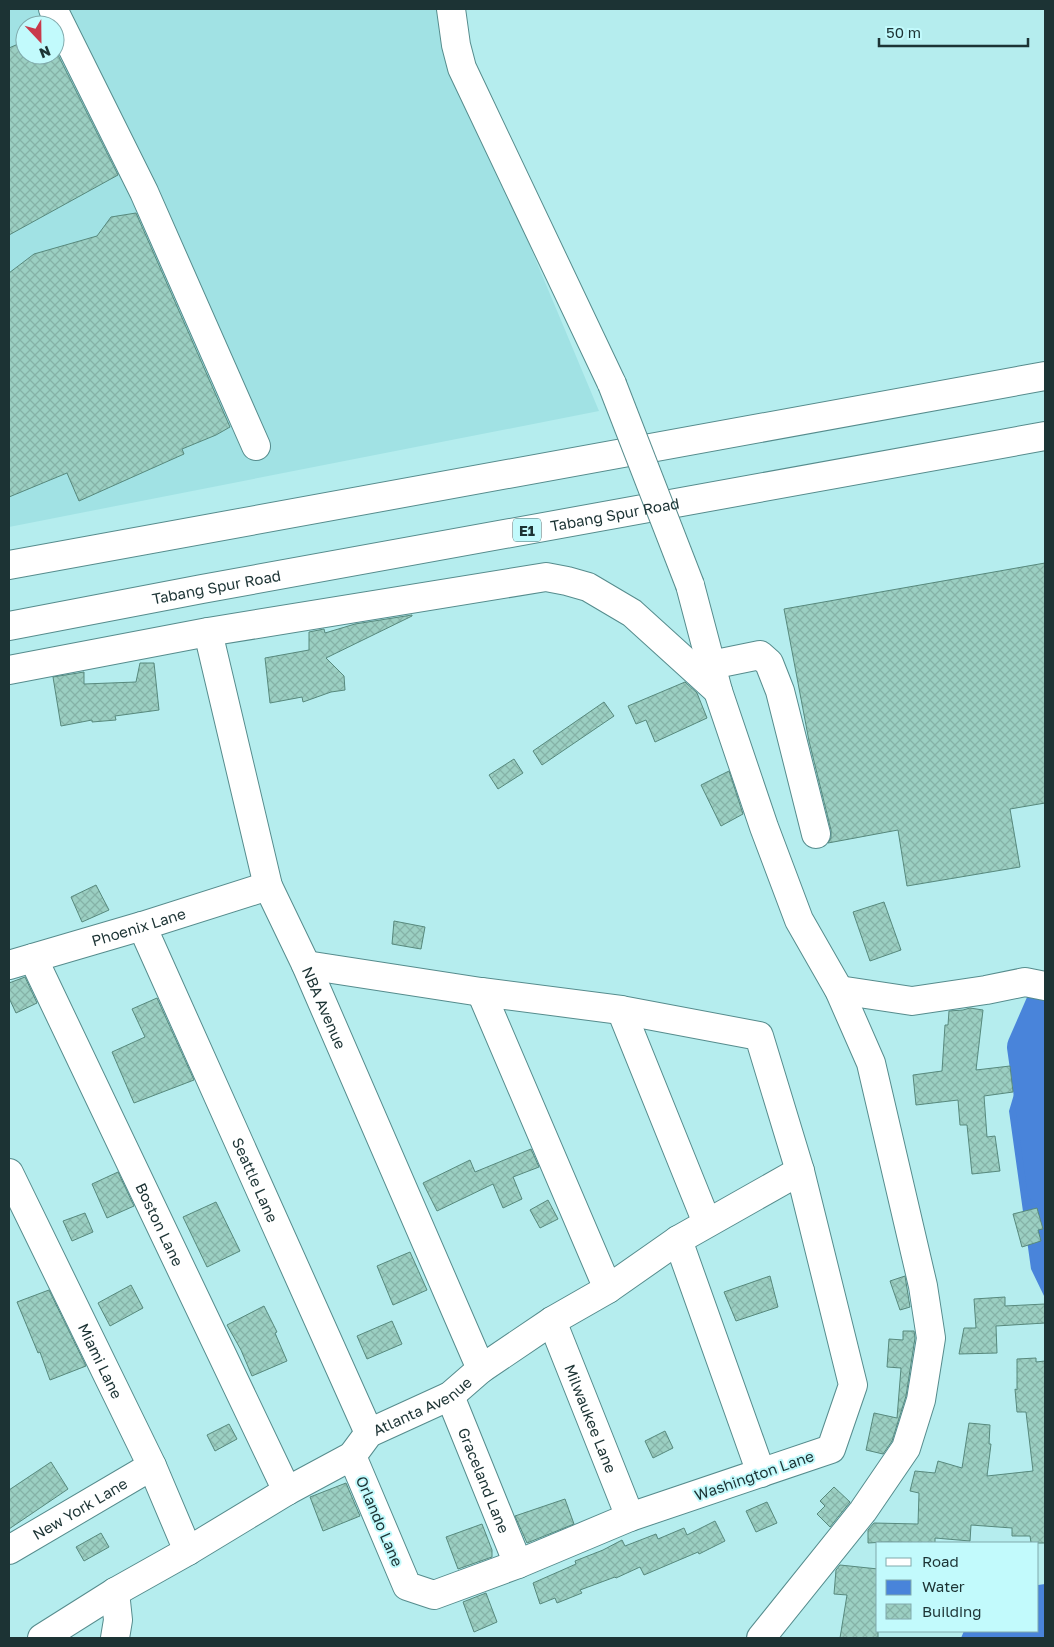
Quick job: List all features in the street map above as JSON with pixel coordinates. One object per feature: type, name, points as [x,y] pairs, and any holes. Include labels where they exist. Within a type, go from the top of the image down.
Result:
[{"type":"main road","points":[[53,9],[144,192],[256,446]]},
{"type":"main road","points":[[451,9],[456,45],[462,68],[612,384],[690,585],[718,691],[764,827],[799,920],[839,990],[871,1063],[923,1286],[931,1338],[921,1400],[906,1448],[863,1511],[761,1638]]},
{"type":"main road","points":[[9,566],[1045,376]]},
{"type":"main road","name":"Tabang Spur Road","points":[[9,626],[1045,436]]},
{"type":"main road","points":[[9,670],[208,632],[546,577],[588,587],[632,613],[718,691]]},
{"type":"main road","name":"NBA Avenue","points":[[208,632],[268,886],[306,965],[481,1369]]},
{"type":"main road","points":[[711,665],[760,655],[769,663],[780,691],[816,834]]},
{"type":"main road","name":"Phoenix Lane","points":[[21,962],[268,886]]},
{"type":"main road","name":"Seattle Lane","points":[[142,926],[369,1433]]},
{"type":"main road","name":"Boston Lane","points":[[21,962],[287,1491]]},
{"type":"main road","points":[[306,965],[481,992],[622,1010],[759,1036],[800,1171]]},
{"type":"main road","points":[[839,990],[912,1001],[1035,984]]},
{"type":"main road","points":[[481,992],[608,1289]]},
{"type":"main road","points":[[622,1010],[707,1223]]},
{"type":"main road","name":"Atlanta Avenue","points":[[42,1638],[115,1592],[188,1551],[287,1491],[352,1456],[369,1433],[450,1396],[481,1369],[552,1321],[608,1289],[678,1240],[800,1171]]},
{"type":"main road","name":"Washington Lane","points":[[407,1586],[434,1595],[518,1564],[630,1517],[831,1449],[853,1385],[800,1171]]},
{"type":"main road","name":"Miami Lane","points":[[9,1173],[152,1466],[188,1551]]},
{"type":"main road","points":[[678,1240],[761,1473]]},
{"type":"main road","name":"Milwaukee Lane","points":[[552,1321],[630,1517]]},
{"type":"main road","name":"Graceland Lane","points":[[450,1396],[518,1564]]},
{"type":"main road","name":"Orlando Lane","points":[[352,1456],[407,1586]]},
{"type":"main road","name":"New York Lane","points":[[9,1550],[152,1466]]},
{"type":"main road","points":[[115,1592],[118,1620],[115,1638]]},
{"type":"shaded area","points":[[9,9],[446,9],[454,65],[599,411],[9,527]]},
{"type":"water","points":[[1045,990],[1045,1298],[1031,1269],[1009,1111]]},
{"type":"water","points":[[1045,1584],[1045,1638],[961,1638],[964,1632],[1039,1632],[1039,1585]]},
{"type":"building","points":[[15,45],[15,65],[63,65],[118,175],[9,235],[9,48]]},
{"type":"building","points":[[136,213],[230,427],[182,449],[184,454],[79,501],[67,473],[9,497],[9,273],[34,254],[97,236],[111,217]]},
{"type":"building","points":[[1045,563],[1045,803],[1010,809],[1020,867],[907,886],[898,830],[828,843],[831,838],[831,830],[809,741],[784,609]]},
{"type":"building","points":[[412,615],[326,658],[344,676],[345,690],[331,692],[303,702],[302,697],[270,703],[265,658],[309,650],[309,632],[324,629],[325,633],[355,624]]},
{"type":"building","points":[[140,663],[154,663],[159,710],[115,716],[116,720],[92,722],[92,720],[61,726],[53,677],[84,672],[84,684],[136,682]]},
{"type":"building","points":[[685,682],[697,693],[707,718],[655,742],[646,720],[636,724],[628,706]]},
{"type":"building","points":[[604,702],[614,716],[542,765],[533,751]]},
{"type":"building","points":[[514,759],[523,773],[498,789],[489,775]]},
{"type":"building","points":[[729,771],[743,814],[721,826],[701,785]]},
{"type":"building","points":[[96,885],[109,910],[82,922],[71,897]]},
{"type":"building","points":[[884,902],[901,950],[870,961],[853,912]]},
{"type":"building","points":[[394,921],[425,927],[421,949],[392,944]]},
{"type":"building","points":[[25,977],[37,1003],[16,1013],[9,998],[9,983]]},
{"type":"building","points":[[157,998],[194,1080],[134,1103],[112,1052],[145,1037],[132,1009]]},
{"type":"building","points":[[970,1008],[983,1010],[976,1070],[1010,1066],[1013,1092],[984,1096],[987,1137],[995,1136],[1000,1171],[972,1174],[967,1125],[960,1125],[958,1100],[916,1105],[913,1075],[942,1071],[945,1025],[948,1025],[949,1011]]},
{"type":"building","points":[[531,1149],[539,1167],[513,1177],[522,1199],[503,1208],[493,1184],[437,1211],[423,1183],[470,1160],[475,1172]]},
{"type":"building","points":[[118,1172],[134,1206],[107,1218],[92,1184]]},
{"type":"building","points":[[548,1200],[558,1219],[540,1228],[530,1210]]},
{"type":"building","points":[[216,1202],[240,1251],[207,1267],[183,1217]]},
{"type":"building","points":[[1037,1208],[1043,1229],[1038,1230],[1041,1241],[1022,1247],[1013,1214]]},
{"type":"building","points":[[85,1213],[93,1232],[72,1241],[63,1221]]},
{"type":"building","points":[[410,1252],[427,1290],[393,1305],[377,1266]]},
{"type":"building","points":[[770,1276],[778,1307],[736,1321],[724,1292]]},
{"type":"building","points":[[905,1276],[910,1307],[900,1310],[890,1281]]},
{"type":"building","points":[[131,1285],[143,1308],[110,1326],[98,1303]]},
{"type":"building","points":[[49,1290],[86,1366],[50,1380],[40,1352],[38,1353],[17,1302]]},
{"type":"building","points":[[1005,1297],[1005,1306],[1045,1304],[1045,1323],[996,1326],[997,1353],[959,1354],[964,1328],[976,1328],[974,1299]]},
{"type":"building","points":[[264,1306],[277,1332],[275,1333],[287,1361],[252,1376],[241,1350],[227,1325]]},
{"type":"building","points":[[392,1321],[402,1344],[367,1359],[357,1336]]},
{"type":"building","points":[[903,1331],[914,1331],[915,1338],[906,1396],[892,1441],[883,1454],[866,1450],[874,1413],[897,1418],[901,1368],[887,1367],[889,1339],[903,1340]]},
{"type":"building","points":[[1036,1358],[1036,1362],[1045,1361],[1045,1543],[1031,1542],[1030,1536],[1012,1536],[1012,1528],[971,1525],[970,1541],[935,1538],[935,1542],[868,1543],[868,1530],[874,1523],[918,1524],[919,1493],[910,1491],[915,1471],[935,1473],[938,1461],[962,1468],[969,1423],[990,1425],[989,1444],[991,1444],[987,1476],[1033,1471],[1026,1412],[1017,1412],[1015,1389],[1017,1390],[1017,1359]]},
{"type":"building","points":[[229,1424],[237,1439],[215,1451],[207,1435]]},
{"type":"building","points":[[665,1431],[673,1448],[653,1458],[645,1441]]},
{"type":"building","points":[[51,1462],[68,1489],[9,1529],[9,1490]]},
{"type":"building","points":[[346,1483],[360,1516],[323,1531],[310,1497]]},
{"type":"building","points":[[834,1487],[850,1502],[830,1527],[817,1514],[825,1506],[820,1501]]},
{"type":"building","points":[[565,1499],[574,1524],[527,1543],[515,1516]]},
{"type":"building","points":[[767,1502],[777,1523],[756,1532],[746,1511]]},
{"type":"building","points":[[715,1521],[725,1541],[699,1554],[698,1552],[644,1575],[640,1567],[616,1578],[580,1590],[582,1593],[557,1603],[555,1598],[540,1604],[533,1583],[576,1564],[575,1561],[622,1540],[625,1546],[656,1534],[658,1539],[684,1528],[687,1535]]},
{"type":"building","points":[[482,1524],[492,1550],[492,1557],[458,1569],[446,1537]]},
{"type":"building","points":[[101,1533],[109,1547],[84,1561],[76,1547]]},
{"type":"building","points":[[840,1565],[876,1569],[876,1632],[878,1632],[878,1638],[840,1638],[847,1595],[834,1594],[836,1570]]},
{"type":"building","points":[[486,1593],[497,1622],[474,1632],[463,1602]]},
{"type":"waterway","points":[[1045,1001],[1025,1047],[1045,1188]]}]
